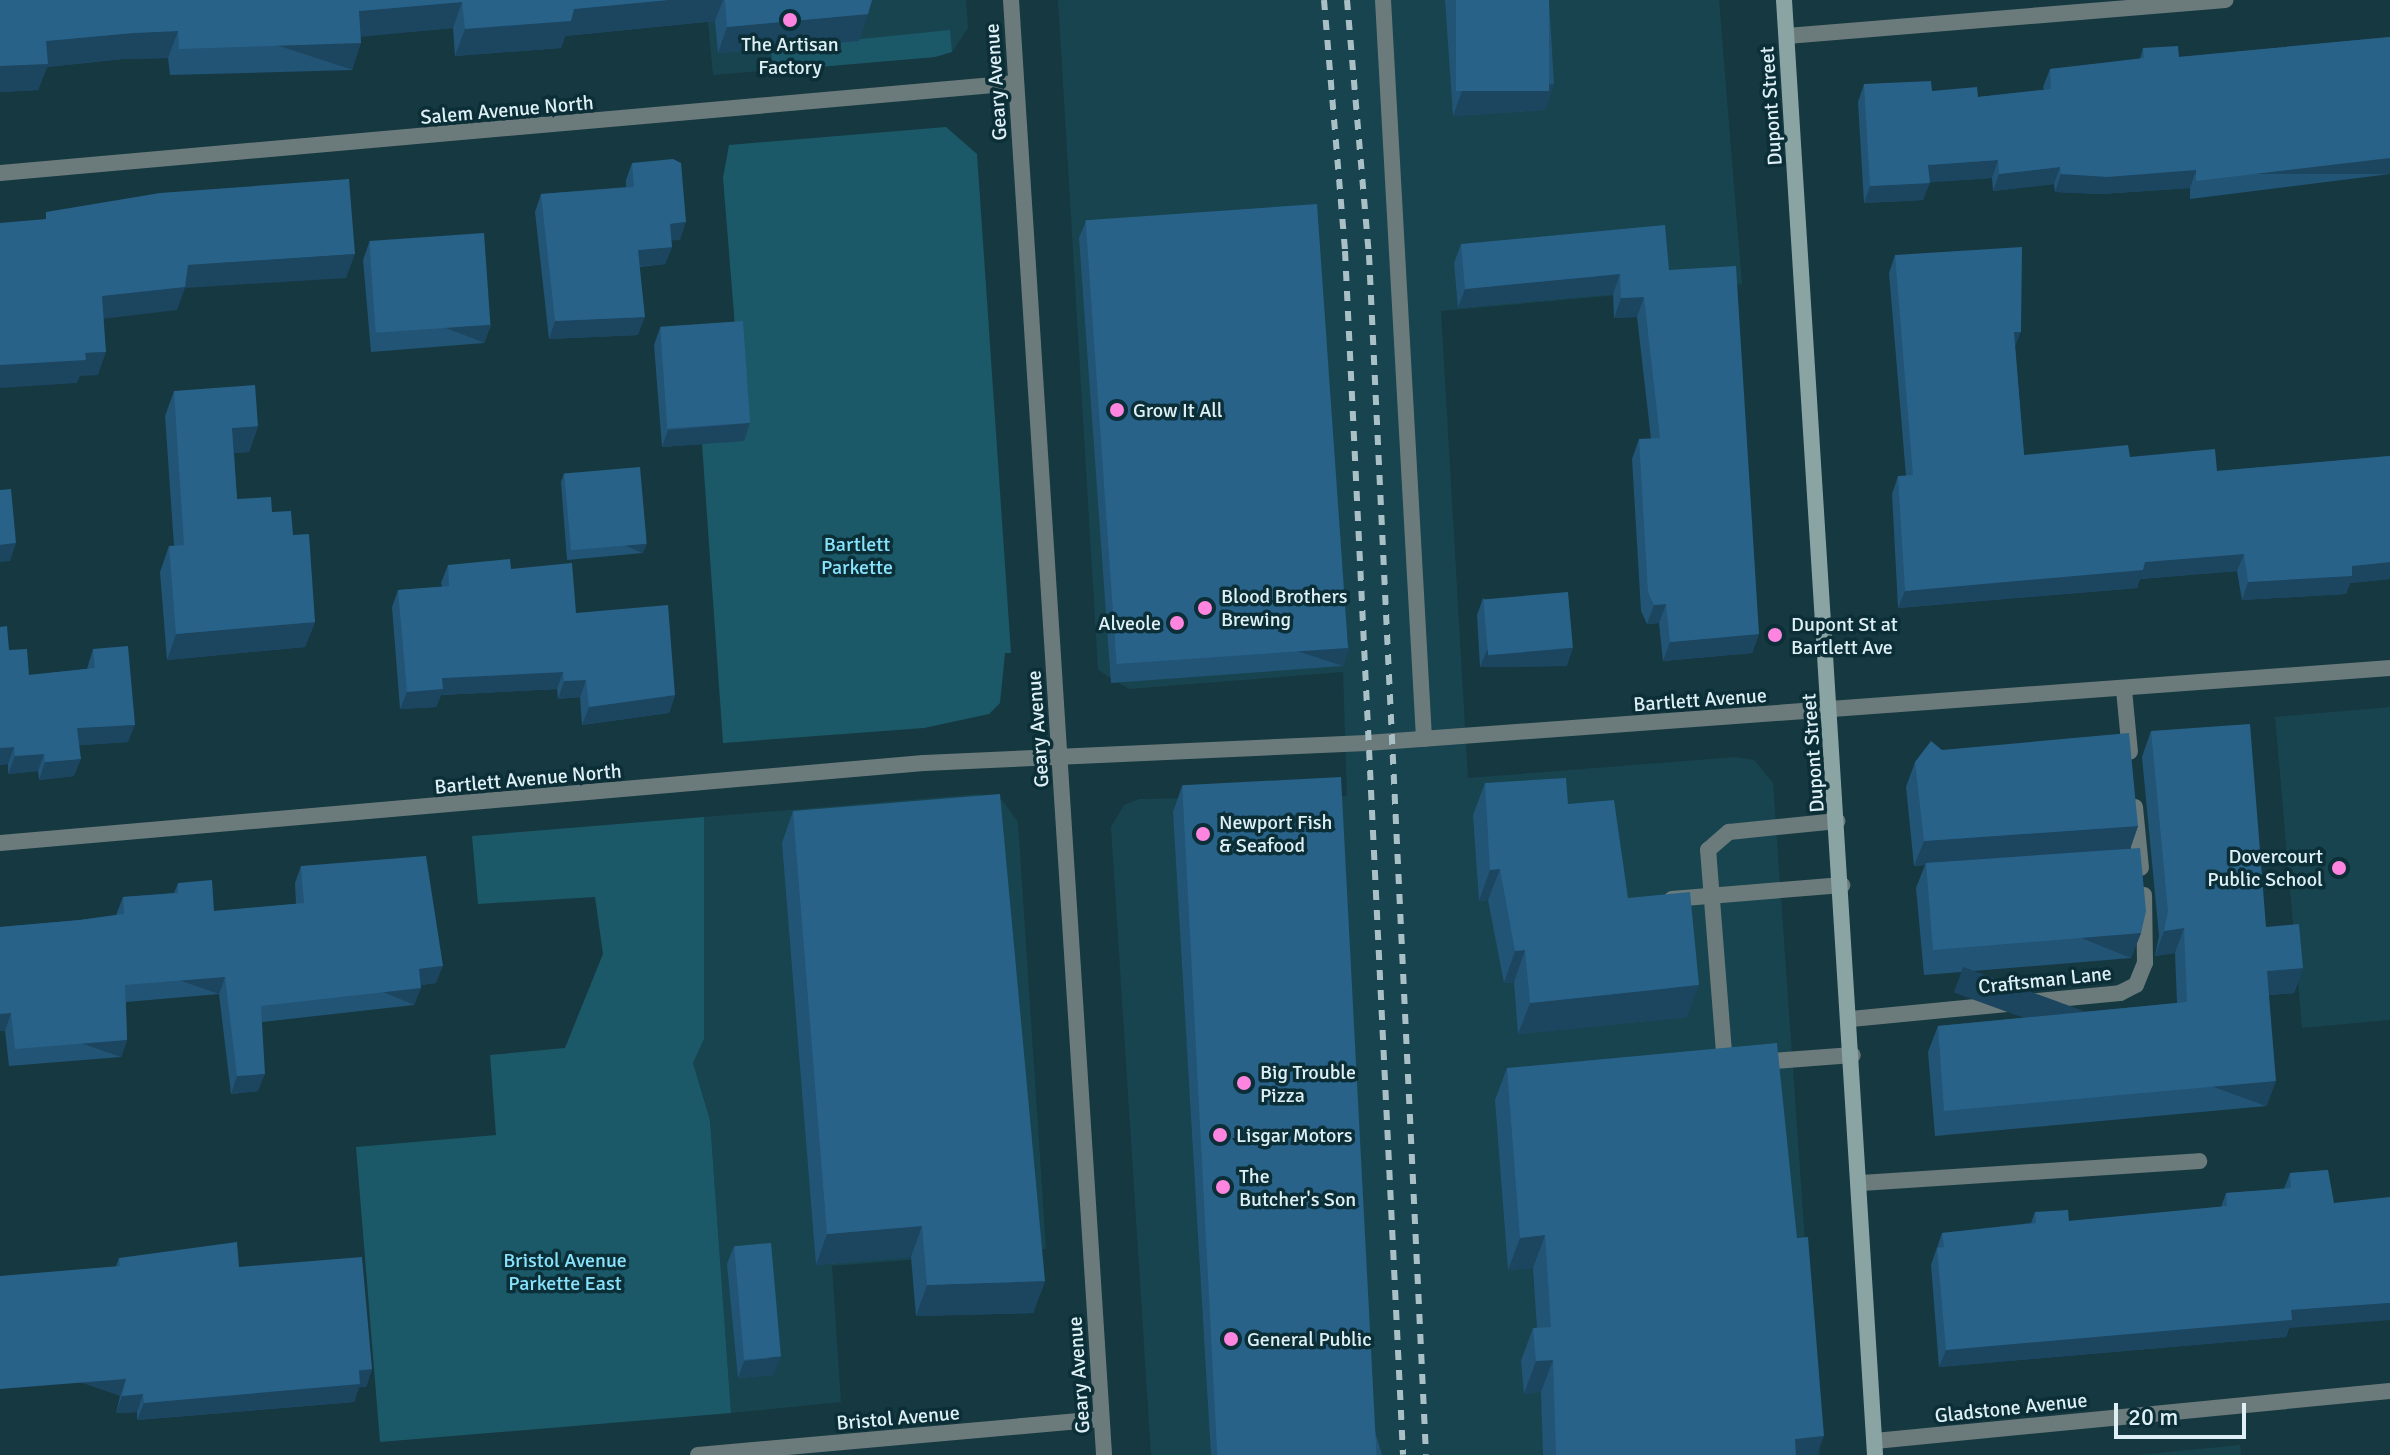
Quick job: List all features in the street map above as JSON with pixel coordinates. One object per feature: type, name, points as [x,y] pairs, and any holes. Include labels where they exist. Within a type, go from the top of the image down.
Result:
[{"type":"main road","name":"Dupont Street","points":[[1784,0],[1851,1019],[1875,1448]]},
{"type":"street","name":"Geary Avenue","points":[[1011,0],[1104,1455]]},
{"type":"street","points":[[1383,0],[1424,739]]},
{"type":"street","points":[[1787,36],[2226,0]]},
{"type":"street","name":"Salem Avenue North","points":[[0,173],[1016,83]]},
{"type":"street","name":"Bartlett Avenue","points":[[1059,755],[1424,739],[2124,690],[2390,668]]},
{"type":"street","name":"Craftsman Lane","points":[[1851,1019],[2120,993],[2136,985],[2145,963],[2133,863],[2132,776],[2124,690]]},
{"type":"street","name":"Bartlett Avenue North","points":[[0,843],[1059,755]]},
{"type":"street","points":[[1837,821],[1729,832],[1708,850],[1712,1066],[1853,1055]]},
{"type":"street","points":[[1654,900],[1842,885]]},
{"type":"street","points":[[1861,1183],[2199,1161]]},
{"type":"street","name":"Gladstone Avenue","points":[[1875,1448],[2390,1391]]},
{"type":"street","name":"Bristol Avenue","points":[[698,1455],[1101,1419]]},
{"type":"shaded area","points":[[706,0],[966,0],[968,28],[952,52],[935,57],[713,75]]},
{"type":"shaded area","points":[[1058,0],[1719,0],[1742,284],[1441,311],[1468,778],[1736,757],[1754,760],[1773,783],[1820,1455],[1151,1455],[1111,827],[1124,805],[1139,799],[1347,796],[1343,672],[1129,689],[1098,670]]},
{"type":"shaded area","name":"Dovercourt Public School","points":[[2390,707],[2390,1020],[2302,1028],[2275,717]]},
{"type":"shaded area","points":[[979,794],[1002,800],[1018,822],[1046,1249],[832,1266],[841,1402],[731,1413],[710,1120],[693,1063],[704,1039],[704,817]]},
{"type":"shaded area","points":[[2240,1445],[2241,1455],[2137,1455]]},
{"type":"green space","points":[[950,30],[952,52],[935,57],[773,71],[771,48]]},
{"type":"green space","name":"Bartlett Parkette","points":[[946,127],[977,154],[1011,653],[1005,653],[1000,703],[989,714],[924,728],[723,743],[702,444],[736,339],[723,178],[729,145]]},
{"type":"green space","name":"Bristol Avenue Parkette East","points":[[704,817],[704,1039],[693,1063],[710,1120],[731,1413],[380,1442],[356,1147],[496,1135],[490,1055],[565,1048],[603,954],[595,897],[478,904],[472,836]]},
{"type":"building","points":[[0,0],[668,0],[574,9],[571,21],[465,29],[462,2],[359,11],[361,43],[179,49],[178,31],[46,41],[48,64],[0,66]]},
{"type":"building","points":[[725,0],[872,0],[868,14],[727,27]]},
{"type":"building","points":[[1456,0],[1549,0],[1549,91],[1456,91]]},
{"type":"building","points":[[2390,37],[2390,158],[2196,181],[2196,170],[2107,177],[2061,174],[2060,167],[1999,174],[1998,160],[1928,165],[1930,183],[1870,186],[1864,84],[1931,81],[1932,91],[1977,87],[1978,97],[2051,89],[2050,69],[2144,58],[2143,48],[2178,46],[2179,57]]},
{"type":"building","points":[[673,159],[681,163],[686,222],[670,224],[672,247],[638,250],[645,317],[555,321],[541,194],[634,187],[632,163]]},
{"type":"building","points":[[349,179],[355,254],[188,265],[185,287],[102,296],[106,352],[85,353],[86,360],[0,365],[0,223],[46,219],[46,212],[160,193]]},
{"type":"building","points":[[1317,204],[1348,648],[1117,664],[1086,220]]},
{"type":"building","points":[[1665,225],[1669,270],[1736,266],[1759,634],[1670,642],[1666,604],[1654,605],[1648,592],[1639,439],[1660,438],[1644,297],[1621,298],[1620,274],[1465,289],[1461,244]]},
{"type":"building","points":[[484,233],[490,325],[376,333],[369,241]]},
{"type":"building","points":[[2022,247],[2021,332],[2014,332],[2024,455],[2128,445],[2130,457],[2215,449],[2217,471],[2390,456],[2390,562],[2352,566],[2352,576],[2248,582],[2244,554],[2145,562],[2143,570],[1905,591],[1898,476],[1913,475],[1895,255]]},
{"type":"building","points":[[743,321],[750,423],[667,429],[660,327]]},
{"type":"building","points":[[255,385],[258,426],[232,428],[237,499],[271,497],[272,512],[291,511],[293,535],[309,534],[315,622],[176,634],[169,546],[184,545],[174,391]]},
{"type":"building","points":[[640,467],[647,544],[571,550],[564,474]]},
{"type":"building","points":[[11,489],[16,543],[0,545],[0,490]]},
{"type":"building","points":[[510,559],[511,569],[572,563],[576,613],[668,605],[675,695],[589,707],[586,680],[564,681],[563,672],[442,678],[443,689],[407,692],[398,590],[449,586],[448,565]]},
{"type":"building","points":[[1568,592],[1573,648],[1488,655],[1483,599]]},
{"type":"building","points":[[7,626],[9,650],[27,649],[29,675],[95,668],[93,649],[128,646],[135,725],[77,728],[81,759],[45,762],[44,754],[15,756],[14,747],[0,748],[0,627]]},
{"type":"building","points":[[2250,724],[2266,927],[2299,924],[2303,968],[2267,971],[2276,1081],[1944,1111],[1938,1026],[2187,1002],[2184,928],[2164,931],[2168,911],[2151,731]]},
{"type":"building","points":[[2129,733],[2138,826],[1924,841],[1915,762],[1931,741],[1942,750]]},
{"type":"building","points":[[1341,777],[1377,1455],[1217,1455],[1182,785]]},
{"type":"building","points":[[1566,778],[1568,804],[1614,800],[1628,898],[1690,892],[1699,985],[1530,1003],[1525,950],[1515,951],[1500,869],[1490,870],[1485,783]]},
{"type":"building","points":[[1000,794],[1045,1281],[927,1285],[922,1226],[827,1234],[793,811]]},
{"type":"building","points":[[2140,848],[2146,911],[2141,933],[1933,950],[1926,863]]},
{"type":"building","points":[[426,856],[443,966],[419,969],[421,988],[261,1006],[265,1074],[237,1076],[225,977],[125,985],[127,1040],[15,1049],[11,1013],[0,1014],[0,927],[124,914],[123,897],[178,893],[178,883],[212,880],[214,911],[304,903],[301,866]]},
{"type":"building","points":[[1777,1043],[1797,1238],[1808,1237],[1824,1436],[1795,1439],[1796,1455],[1556,1455],[1553,1360],[1536,1361],[1533,1328],[1551,1327],[1545,1235],[1520,1238],[1507,1068]]},
{"type":"building","points":[[2328,1170],[2334,1203],[2390,1197],[2390,1303],[2291,1310],[2292,1320],[1946,1350],[1937,1248],[1944,1247],[1942,1233],[2036,1223],[2035,1212],[2068,1210],[2069,1221],[2227,1206],[2226,1193],[2291,1188],[2290,1173]]},
{"type":"building","points":[[237,1242],[239,1267],[362,1257],[372,1369],[359,1370],[360,1384],[144,1403],[143,1394],[122,1396],[126,1379],[0,1389],[0,1276],[120,1266],[119,1258]]},
{"type":"building","points":[[771,1243],[781,1357],[744,1360],[734,1246]]},
{"type":"railway","points":[[1324,0],[1345,251],[1403,1455]]},
{"type":"railway","points":[[1347,0],[1369,255],[1426,1455]]},
{"type":"place","name":"The Artisan Factory","points":[[790,20]]},
{"type":"place","name":"Grow It All","points":[[1117,410]]},
{"type":"place","name":"Blood Brothers Brewing","points":[[1205,608]]},
{"type":"place","name":"Alveole","points":[[1177,623]]},
{"type":"place","name":"Dupont St at Bartlett Ave","points":[[1775,635]]},
{"type":"place","name":"Newport Fish & Seafood","points":[[1203,834]]},
{"type":"place","name":"Dovercourt Public School","points":[[2339,868]]},
{"type":"place","name":"Big Trouble Pizza","points":[[1244,1083]]},
{"type":"place","name":"Lisgar Motors","points":[[1220,1135]]},
{"type":"place","name":"The Butcher's Son","points":[[1223,1187]]},
{"type":"place","name":"General Public","points":[[1231,1339]]}]
